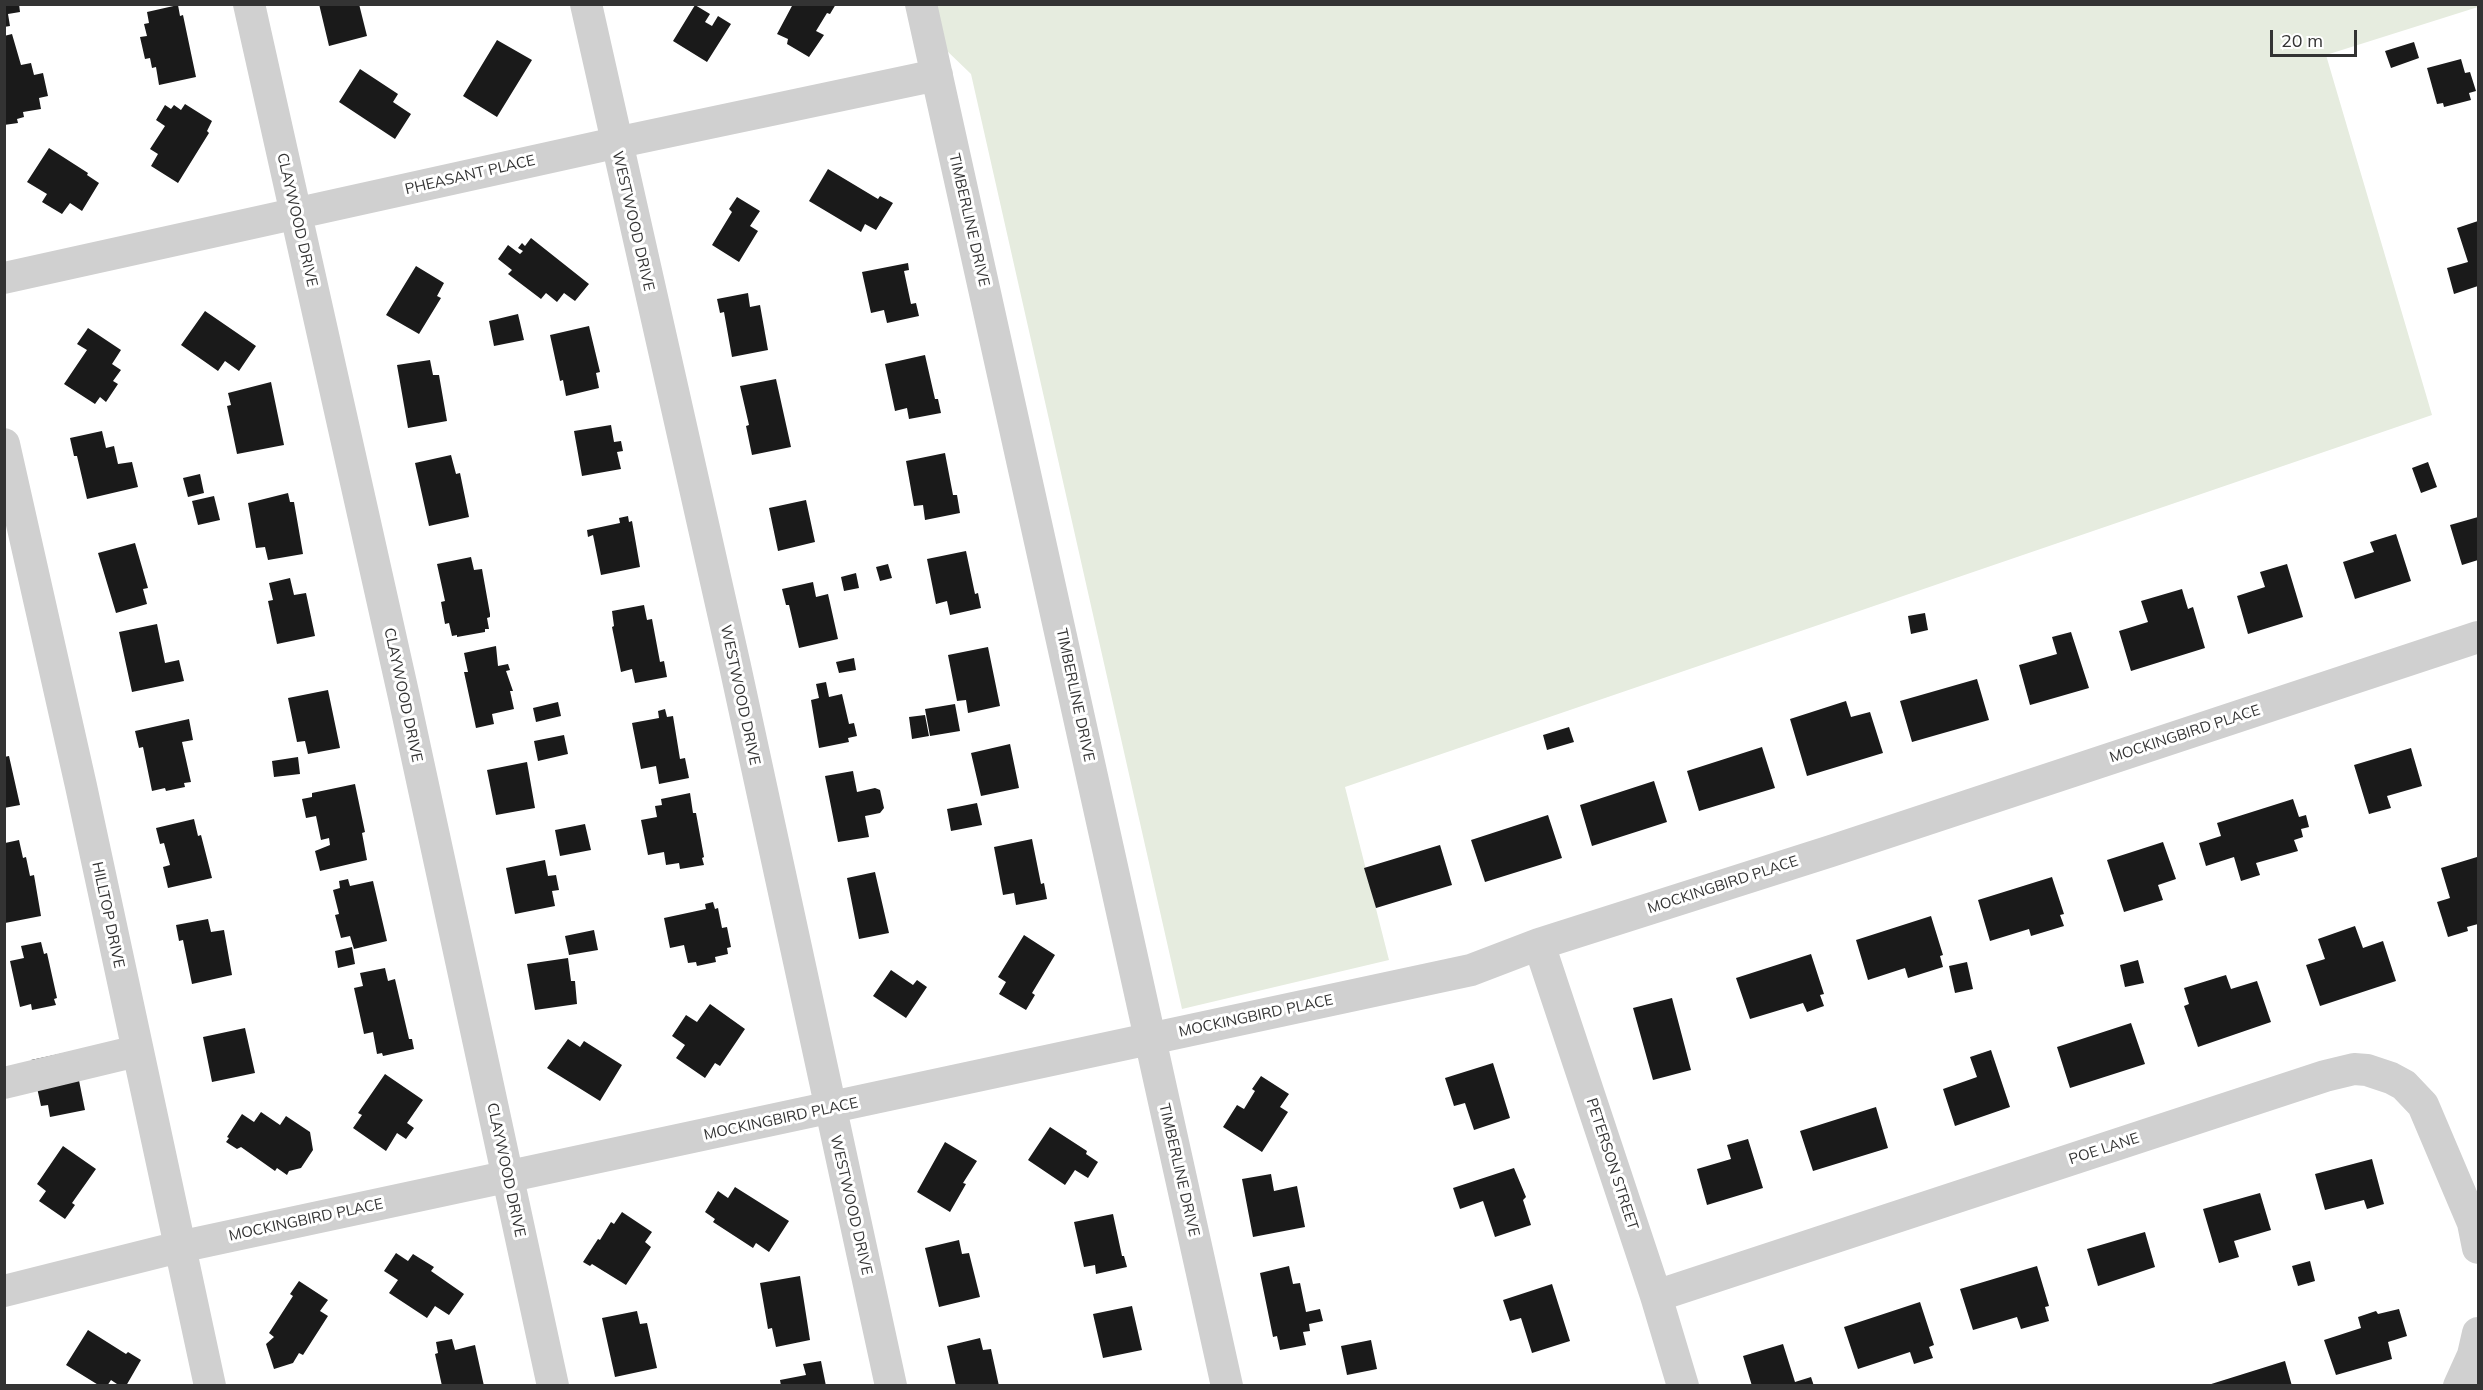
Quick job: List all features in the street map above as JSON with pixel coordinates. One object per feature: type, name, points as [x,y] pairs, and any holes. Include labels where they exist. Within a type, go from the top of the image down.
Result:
[{"type":"street","name":"CLAYWOOD DRIVE","points":[[249,4],[404,697],[552,1386]]},
{"type":"street","name":"WESTWOOD DRIVE","points":[[586,4],[615,143],[732,655],[891,1386]]},
{"type":"street","name":"TIMBERLINE DRIVE","points":[[921,4],[1227,1386]]},
{"type":"street","name":"PHEASANT PLACE","points":[[4,278],[615,143],[937,75]]},
{"type":"street","name":"HILLTOP DRIVE","points":[[4,444],[210,1386]]},
{"type":"street","name":"MOCKINGBIRD PLACE","points":[[4,1291],[179,1247],[1471,970],[1539,944],[1832,851],[2478,637]]},
{"type":"street","name":"PETERSON STREET","points":[[1539,944],[1656,1296],[1683,1386]]},
{"type":"street","points":[[4,1083],[137,1050]]},
{"type":"street","name":"POE LANE","points":[[1656,1296],[2325,1076],[2354,1069],[2367,1070],[2391,1078],[2404,1085],[2423,1105],[2477,1231]]},
{"type":"street","points":[[2458,1386],[2473,1355],[2478,1333]]},
{"type":"shaded area","points":[[935,5],[2478,5],[2478,7],[2326,55],[2432,415],[1345,787],[1389,960],[1182,1009],[971,74],[945,49]]},
{"type":"building","points":[[4,4],[19,4],[20,12],[8,14],[10,26],[4,27]]},
{"type":"building","points":[[319,4],[359,4],[367,36],[329,46]]},
{"type":"building","points":[[793,4],[836,4],[830,14],[827,13],[816,31],[824,35],[809,57],[787,44],[788,39],[777,34]]},
{"type":"building","points":[[178,5],[180,16],[183,15],[196,77],[159,85],[156,67],[152,68],[150,58],[145,59],[140,37],[147,36],[144,24],[149,23],[147,12]]},
{"type":"building","points":[[695,5],[710,14],[705,22],[712,26],[718,16],[731,24],[707,62],[673,41]]},
{"type":"building","points":[[12,34],[21,65],[31,63],[34,75],[43,73],[48,96],[39,98],[41,109],[23,112],[24,117],[17,119],[18,123],[4,125],[4,36]]},
{"type":"building","points":[[497,40],[532,60],[497,117],[463,96]]},
{"type":"building","points":[[2414,42],[2419,58],[2391,68],[2385,51]]},
{"type":"building","points":[[2461,59],[2465,73],[2470,72],[2476,91],[2469,93],[2471,100],[2444,107],[2443,103],[2437,104],[2427,68]]},
{"type":"building","points":[[360,69],[398,94],[393,102],[411,114],[395,139],[339,102]]},
{"type":"building","points":[[185,104],[212,121],[207,131],[209,133],[178,183],[151,166],[158,154],[150,149],[165,126],[156,120],[165,105],[171,109],[174,105],[181,110]]},
{"type":"building","points":[[49,148],[88,173],[87,175],[99,183],[82,211],[70,203],[62,214],[42,202],[47,194],[27,182]]},
{"type":"building","points":[[828,169],[878,199],[880,196],[893,203],[876,230],[865,224],[861,232],[809,201]]},
{"type":"building","points":[[737,197],[760,211],[750,226],[758,231],[739,262],[712,245],[732,212],[729,209]]},
{"type":"building","points":[[2478,221],[2478,286],[2454,294],[2447,268],[2468,262],[2457,228]]},
{"type":"building","points":[[531,238],[589,284],[575,301],[564,293],[557,302],[546,293],[541,299],[508,274],[512,270],[498,259],[508,245],[520,254],[523,251],[518,248],[522,243],[525,246]]},
{"type":"building","points":[[908,263],[909,270],[904,271],[911,304],[916,303],[919,316],[887,323],[884,310],[871,313],[862,272]]},
{"type":"building","points":[[416,266],[444,283],[437,296],[441,298],[419,334],[386,315]]},
{"type":"building","points":[[748,293],[750,307],[760,305],[768,350],[732,357],[724,312],[720,313],[717,299]]},
{"type":"building","points":[[205,311],[256,346],[239,371],[225,361],[218,371],[181,345]]},
{"type":"building","points":[[518,314],[524,340],[494,346],[489,321]]},
{"type":"building","points":[[589,326],[600,372],[596,373],[599,388],[566,396],[563,380],[560,381],[550,335]]},
{"type":"building","points":[[88,328],[121,350],[112,364],[121,370],[113,381],[118,384],[106,402],[100,397],[95,404],[64,384],[87,350],[77,344]]},
{"type":"building","points":[[925,355],[935,399],[938,399],[941,413],[909,419],[907,408],[895,411],[885,364]]},
{"type":"building","points":[[430,360],[433,375],[439,375],[447,421],[408,428],[397,365]]},
{"type":"building","points":[[776,379],[791,447],[752,455],[746,426],[749,425],[740,386]]},
{"type":"building","points":[[271,382],[284,445],[237,454],[227,406],[231,405],[228,393]]},
{"type":"building","points":[[611,425],[614,442],[621,441],[623,451],[617,452],[621,469],[582,476],[574,431]]},
{"type":"building","points":[[102,431],[106,448],[114,446],[118,464],[132,462],[138,487],[87,499],[77,456],[74,456],[70,438]]},
{"type":"building","points":[[945,453],[953,495],[957,495],[960,513],[925,520],[923,505],[914,506],[906,461]]},
{"type":"building","points":[[451,455],[456,474],[460,473],[469,517],[429,526],[415,463]]},
{"type":"building","points":[[2428,462],[2437,487],[2421,493],[2412,468]]},
{"type":"building","points":[[200,474],[204,493],[188,497],[183,478]]},
{"type":"building","points":[[288,493],[290,502],[294,502],[303,554],[268,560],[265,547],[256,548],[248,503]]},
{"type":"building","points":[[214,496],[220,520],[198,525],[192,501]]},
{"type":"building","points":[[806,500],[815,542],[778,551],[769,508]]},
{"type":"building","points":[[628,516],[629,522],[632,521],[640,567],[601,575],[593,535],[588,537],[587,530],[620,523],[619,518]]},
{"type":"building","points":[[2478,517],[2478,560],[2462,565],[2450,525]]},
{"type":"building","points":[[2396,534],[2411,581],[2355,599],[2343,562],[2374,552],[2370,542]]},
{"type":"building","points":[[135,543],[148,588],[143,589],[147,604],[116,613],[98,553]]},
{"type":"building","points":[[966,551],[975,594],[978,593],[981,608],[950,615],[947,601],[936,604],[927,559]]},
{"type":"building","points":[[471,557],[474,570],[482,569],[490,614],[487,618],[489,629],[485,629],[485,632],[452,636],[449,623],[445,624],[441,602],[445,601],[437,564]]},
{"type":"building","points":[[888,564],[892,578],[880,581],[876,567]]},
{"type":"building","points":[[2287,564],[2303,617],[2248,634],[2237,596],[2265,587],[2260,572]]},
{"type":"building","points":[[856,573],[859,588],[844,591],[841,577]]},
{"type":"building","points":[[290,578],[294,595],[306,593],[315,636],[277,644],[268,601],[273,600],[269,583]]},
{"type":"building","points":[[813,582],[816,597],[828,594],[838,639],[799,648],[789,605],[786,605],[782,589]]},
{"type":"building","points":[[2182,589],[2188,609],[2193,607],[2205,648],[2131,671],[2119,631],[2148,622],[2141,601]]},
{"type":"building","points":[[644,605],[647,620],[652,619],[660,662],[664,661],[667,677],[635,683],[632,669],[621,672],[612,627],[614,626],[612,611]]},
{"type":"building","points":[[1925,613],[1928,630],[1911,634],[1908,616]]},
{"type":"building","points":[[157,624],[165,663],[179,660],[184,681],[132,692],[119,632]]},
{"type":"building","points":[[2071,632],[2089,688],[2030,705],[2019,665],[2057,654],[2052,637]]},
{"type":"building","points":[[496,646],[498,666],[508,664],[510,670],[506,671],[513,691],[510,691],[514,709],[492,714],[494,724],[476,728],[464,672],[468,672],[464,653]]},
{"type":"building","points":[[988,647],[1000,706],[968,713],[966,700],[957,701],[948,655]]},
{"type":"building","points":[[854,658],[856,670],[839,673],[836,662]]},
{"type":"building","points":[[1977,679],[1989,720],[1912,742],[1900,701]]},
{"type":"building","points":[[826,682],[829,697],[842,694],[849,724],[854,723],[857,736],[848,738],[849,742],[819,748],[811,700],[819,698],[816,684]]},
{"type":"building","points":[[328,690],[340,748],[308,754],[305,741],[297,742],[288,698]]},
{"type":"building","points":[[1846,701],[1851,717],[1870,712],[1883,753],[1807,776],[1790,719]]},
{"type":"building","points":[[558,702],[561,716],[536,722],[533,708]]},
{"type":"building","points":[[955,704],[960,731],[930,736],[925,709]]},
{"type":"building","points":[[665,709],[667,717],[673,716],[680,759],[685,758],[689,778],[659,784],[656,766],[641,769],[632,723],[659,718],[658,711]]},
{"type":"building","points":[[925,715],[929,736],[912,739],[909,717]]},
{"type":"building","points":[[189,719],[193,740],[182,742],[191,782],[184,783],[185,787],[152,791],[143,747],[139,748],[135,731]]},
{"type":"building","points":[[1569,727],[1574,742],[1547,750],[1543,735]]},
{"type":"building","points":[[564,735],[568,754],[538,761],[534,741]]},
{"type":"building","points":[[1010,744],[1019,788],[981,796],[971,753]]},
{"type":"building","points":[[1762,747],[1775,788],[1699,811],[1687,771]]},
{"type":"building","points":[[2411,748],[2422,786],[2387,796],[2391,808],[2369,814],[2354,765]]},
{"type":"building","points":[[9,756],[20,805],[4,808],[4,757]]},
{"type":"building","points":[[298,757],[300,774],[274,777],[272,761]]},
{"type":"building","points":[[527,762],[535,808],[496,815],[487,770]]},
{"type":"building","points":[[853,771],[857,792],[875,788],[880,790],[884,808],[880,813],[865,816],[869,837],[838,842],[825,776]]},
{"type":"building","points":[[1654,781],[1667,822],[1592,846],[1580,805]]},
{"type":"building","points":[[355,784],[365,832],[362,833],[367,860],[320,871],[315,851],[330,845],[329,838],[321,840],[316,816],[306,818],[302,799],[312,797],[312,793]]},
{"type":"building","points":[[690,793],[693,813],[696,813],[704,865],[680,869],[679,863],[666,865],[664,852],[648,855],[641,820],[657,817],[655,806],[662,805],[661,799]]},
{"type":"building","points":[[2293,799],[2299,817],[2306,815],[2309,827],[2301,829],[2303,837],[2294,840],[2298,851],[2256,863],[2260,875],[2241,881],[2234,857],[2206,866],[2199,843],[2221,836],[2217,823]]},
{"type":"building","points":[[977,803],[982,825],[951,831],[947,809]]},
{"type":"building","points":[[1548,815],[1562,858],[1485,882],[1471,840]]},
{"type":"building","points":[[194,819],[198,836],[201,835],[212,878],[168,888],[163,867],[170,865],[164,843],[160,844],[156,828]]},
{"type":"building","points":[[585,824],[591,850],[560,856],[555,830]]},
{"type":"building","points":[[1032,839],[1041,884],[1044,883],[1047,899],[1016,905],[1014,893],[1003,895],[994,847]]},
{"type":"building","points":[[19,840],[30,876],[34,875],[41,916],[5,923],[5,843]]},
{"type":"building","points":[[2163,842],[2176,879],[2158,885],[2163,900],[2124,912],[2107,860]]},
{"type":"building","points":[[1440,845],[1452,885],[1376,908],[1364,868]]},
{"type":"building","points":[[2477,857],[2478,924],[2467,927],[2468,931],[2448,937],[2437,902],[2450,898],[2441,868]]},
{"type":"building","points":[[545,860],[548,876],[556,875],[559,890],[552,891],[555,906],[515,914],[506,868]]},
{"type":"building","points":[[875,872],[889,933],[859,939],[847,878]]},
{"type":"building","points":[[2052,877],[2064,914],[2060,915],[2064,926],[2031,936],[2029,929],[1990,941],[1978,900]]},
{"type":"building","points":[[348,879],[350,886],[373,881],[387,941],[354,949],[350,936],[341,938],[335,915],[339,914],[333,890],[340,888],[339,881]]},
{"type":"building","points":[[713,902],[715,909],[718,908],[722,928],[727,927],[731,947],[727,948],[728,954],[715,957],[716,962],[697,966],[696,962],[688,963],[684,945],[670,948],[664,918],[706,909],[705,904]]},
{"type":"building","points":[[1931,916],[1943,955],[1940,956],[1943,967],[1908,978],[1905,968],[1868,980],[1856,940]]},
{"type":"building","points":[[208,919],[211,932],[224,930],[232,975],[192,984],[183,940],[179,941],[176,925]]},
{"type":"building","points":[[2355,926],[2363,948],[2383,941],[2396,981],[2320,1006],[2306,965],[2325,959],[2318,939]]},
{"type":"building","points":[[594,930],[598,950],[569,955],[565,936]]},
{"type":"building","points":[[1024,935],[1055,955],[1032,993],[1035,995],[1026,1010],[999,994],[1006,982],[998,977]]},
{"type":"building","points":[[41,942],[44,954],[47,953],[57,998],[54,999],[56,1005],[32,1010],[31,1004],[20,1007],[10,961],[24,958],[21,946]]},
{"type":"building","points":[[352,947],[355,964],[338,968],[335,951]]},
{"type":"building","points":[[1811,954],[1824,994],[1820,995],[1824,1006],[1807,1012],[1803,1003],[1750,1019],[1736,978]]},
{"type":"building","points":[[568,958],[571,981],[575,981],[577,1004],[535,1010],[527,964]]},
{"type":"building","points":[[2138,960],[2144,983],[2125,987],[2120,965]]},
{"type":"building","points":[[1967,962],[1973,989],[1955,993],[1949,966]]},
{"type":"building","points":[[385,968],[388,981],[395,979],[409,1039],[412,1039],[414,1049],[383,1056],[382,1053],[377,1054],[373,1032],[364,1034],[354,988],[363,986],[360,973]]},
{"type":"building","points":[[891,970],[913,985],[917,980],[927,987],[906,1018],[873,996]]},
{"type":"building","points":[[2226,975],[2231,989],[2257,981],[2271,1022],[2198,1047],[2184,1006],[2189,1004],[2184,988]]},
{"type":"building","points":[[1672,998],[1691,1070],[1653,1080],[1633,1008]]},
{"type":"building","points":[[710,1004],[745,1029],[720,1066],[715,1063],[705,1078],[676,1058],[685,1045],[672,1036],[686,1015],[697,1022]]},
{"type":"building","points":[[2131,1023],[2145,1064],[2070,1088],[2057,1047]]},
{"type":"building","points":[[245,1028],[255,1073],[212,1082],[203,1037]]},
{"type":"building","points":[[568,1039],[580,1047],[584,1041],[622,1065],[600,1101],[547,1068]]},
{"type":"building","points":[[1991,1050],[2010,1107],[1955,1126],[1943,1089],[1977,1077],[1970,1057]]},
{"type":"building","points":[[73,1051],[85,1110],[50,1117],[48,1105],[41,1106],[31,1060]]},
{"type":"building","points":[[1493,1063],[1510,1118],[1474,1130],[1465,1103],[1454,1106],[1445,1078]]},
{"type":"building","points":[[385,1074],[423,1100],[407,1123],[414,1128],[406,1139],[397,1133],[386,1151],[353,1128],[362,1115],[358,1113]]},
{"type":"building","points":[[1261,1076],[1289,1094],[1280,1107],[1288,1112],[1262,1152],[1223,1127],[1237,1105],[1244,1109],[1255,1091],[1252,1089]]},
{"type":"building","points":[[1876,1107],[1888,1148],[1813,1171],[1800,1131]]},
{"type":"building","points":[[261,1112],[280,1125],[286,1116],[310,1132],[313,1150],[301,1168],[289,1171],[287,1175],[277,1168],[275,1171],[241,1147],[237,1149],[226,1142],[242,1114],[254,1122]]},
{"type":"building","points":[[1050,1127],[1087,1151],[1086,1154],[1098,1162],[1088,1178],[1075,1170],[1065,1185],[1028,1160]]},
{"type":"building","points":[[1748,1139],[1763,1188],[1707,1205],[1697,1169],[1731,1159],[1727,1145]]},
{"type":"building","points":[[945,1142],[977,1161],[963,1183],[966,1184],[950,1212],[917,1192]]},
{"type":"building","points":[[63,1146],[96,1169],[72,1203],[75,1205],[65,1219],[39,1201],[46,1191],[37,1184]]},
{"type":"building","points":[[2372,1159],[2384,1204],[2367,1209],[2364,1200],[2325,1210],[2315,1174]]},
{"type":"building","points":[[1514,1168],[1526,1197],[1523,1200],[1531,1225],[1495,1237],[1483,1201],[1460,1209],[1453,1188]]},
{"type":"building","points":[[1271,1174],[1274,1191],[1297,1186],[1305,1227],[1253,1237],[1242,1179]]},
{"type":"building","points":[[735,1187],[789,1221],[769,1252],[756,1243],[753,1248],[713,1222],[715,1219],[705,1212],[718,1191],[728,1198]]},
{"type":"building","points":[[2260,1193],[2271,1230],[2234,1241],[2239,1257],[2219,1263],[2203,1209]]},
{"type":"building","points":[[622,1212],[652,1232],[645,1242],[651,1247],[626,1285],[592,1264],[590,1266],[583,1262],[611,1222],[614,1224]]},
{"type":"building","points":[[1113,1214],[1122,1256],[1124,1256],[1127,1267],[1096,1274],[1095,1265],[1084,1267],[1074,1222]]},
{"type":"building","points":[[2145,1232],[2155,1267],[2098,1286],[2087,1249]]},
{"type":"building","points":[[959,1240],[962,1254],[969,1253],[980,1297],[939,1307],[925,1248]]},
{"type":"building","points":[[396,1253],[408,1261],[413,1254],[434,1267],[431,1271],[464,1294],[449,1315],[435,1306],[427,1318],[389,1293],[398,1280],[384,1271]]},
{"type":"building","points":[[2310,1261],[2315,1281],[2298,1286],[2292,1266]]},
{"type":"building","points":[[1289,1266],[1293,1284],[1300,1283],[1306,1312],[1320,1309],[1323,1321],[1309,1324],[1310,1331],[1303,1332],[1306,1345],[1280,1350],[1277,1336],[1273,1337],[1260,1273]]},
{"type":"building","points":[[2037,1266],[2049,1306],[2045,1307],[2049,1321],[2021,1329],[2017,1317],[1973,1330],[1960,1289]]},
{"type":"building","points":[[800,1276],[810,1340],[776,1347],[772,1328],[768,1329],[760,1283]]},
{"type":"building","points":[[299,1281],[328,1300],[320,1311],[328,1316],[303,1355],[299,1353],[293,1363],[274,1369],[266,1344],[274,1337],[269,1333],[293,1296],[290,1294]]},
{"type":"building","points":[[1552,1284],[1570,1341],[1532,1353],[1521,1318],[1510,1321],[1503,1300]]},
{"type":"building","points":[[1920,1302],[1934,1345],[1929,1347],[1933,1358],[1914,1364],[1910,1352],[1858,1369],[1844,1327]]},
{"type":"building","points":[[1132,1306],[1142,1350],[1103,1358],[1093,1314]]},
{"type":"building","points":[[2399,1309],[2407,1336],[2388,1342],[2392,1359],[2336,1375],[2324,1340],[2361,1328],[2358,1317],[2376,1311],[2378,1314]]},
{"type":"building","points":[[637,1311],[640,1324],[647,1323],[657,1368],[615,1377],[602,1318]]},
{"type":"building","points":[[88,1330],[126,1354],[128,1352],[141,1360],[126,1386],[120,1386],[111,1380],[107,1386],[100,1386],[66,1365]]},
{"type":"building","points":[[980,1338],[983,1350],[991,1349],[999,1386],[956,1386],[947,1346]]},
{"type":"building","points":[[452,1339],[455,1350],[475,1345],[484,1386],[442,1386],[435,1354],[438,1353],[436,1342]]},
{"type":"building","points":[[1371,1340],[1377,1369],[1347,1375],[1341,1346]]},
{"type":"building","points":[[1783,1344],[1795,1382],[1811,1377],[1814,1386],[1752,1386],[1743,1356]]},
{"type":"building","points":[[821,1361],[826,1386],[781,1386],[780,1380],[806,1375],[803,1364]]},
{"type":"building","points":[[2285,1361],[2292,1386],[2208,1386],[2208,1385]]}]
